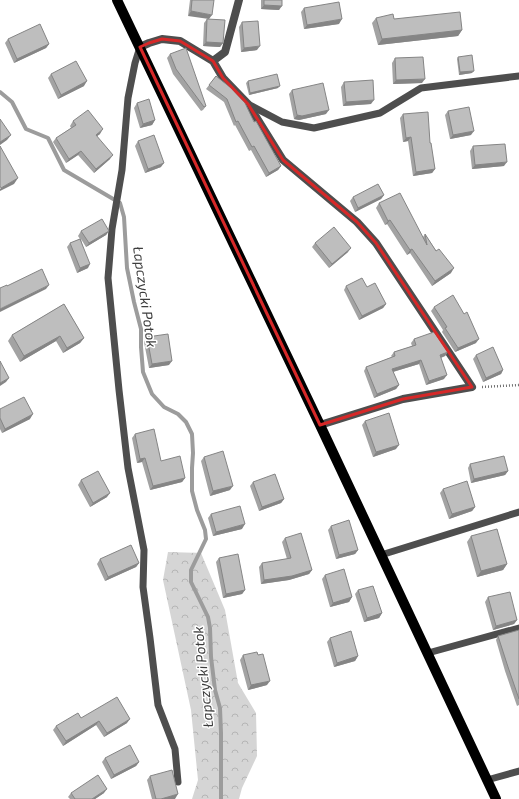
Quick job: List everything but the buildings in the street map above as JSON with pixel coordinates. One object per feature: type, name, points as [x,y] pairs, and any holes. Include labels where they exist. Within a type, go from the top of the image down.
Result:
[{"type":"main road","points":[[117,0],[320,425],[496,799]]},
{"type":"street","points":[[213,61],[224,52],[239,0]]},
{"type":"street","points":[[140,47],[162,39],[180,41],[213,61],[223,78],[248,104],[283,160],[357,222],[376,243],[472,387],[403,398],[320,425]]},
{"type":"lane","points":[[140,47],[135,63],[128,98],[122,170],[112,229],[108,278],[128,468],[144,550],[143,587],[158,705],[175,749],[178,782]]},
{"type":"lane","points":[[248,104],[282,122],[314,128],[380,113],[421,88],[519,76]]},
{"type":"lane","points":[[381,556],[519,512]]},
{"type":"lane","points":[[428,653],[519,628]]},
{"type":"lane","points":[[487,780],[519,772]]},
{"type":"path","points":[[472,387],[519,385]]},
{"type":"highlighted area","points":[[162,39],[180,41],[213,61],[223,78],[248,104],[283,160],[357,222],[376,243],[472,387],[403,399],[320,425],[140,47]]},
{"type":"green space","points":[[168,552],[201,553],[225,610],[238,683],[256,713],[257,756],[242,788],[239,799],[192,799],[198,780],[191,710],[163,580]]},
{"type":"waterway","name":"Łapczycki Potok","points":[[0,92],[12,102],[26,129],[48,138],[64,170],[120,203],[124,217],[127,268],[141,329],[143,372],[152,394],[164,407],[178,414],[186,422],[192,434],[192,491],[197,510],[205,530],[206,539],[191,570],[191,582],[208,617],[210,628],[211,657],[215,690],[220,708],[221,799]]}]
